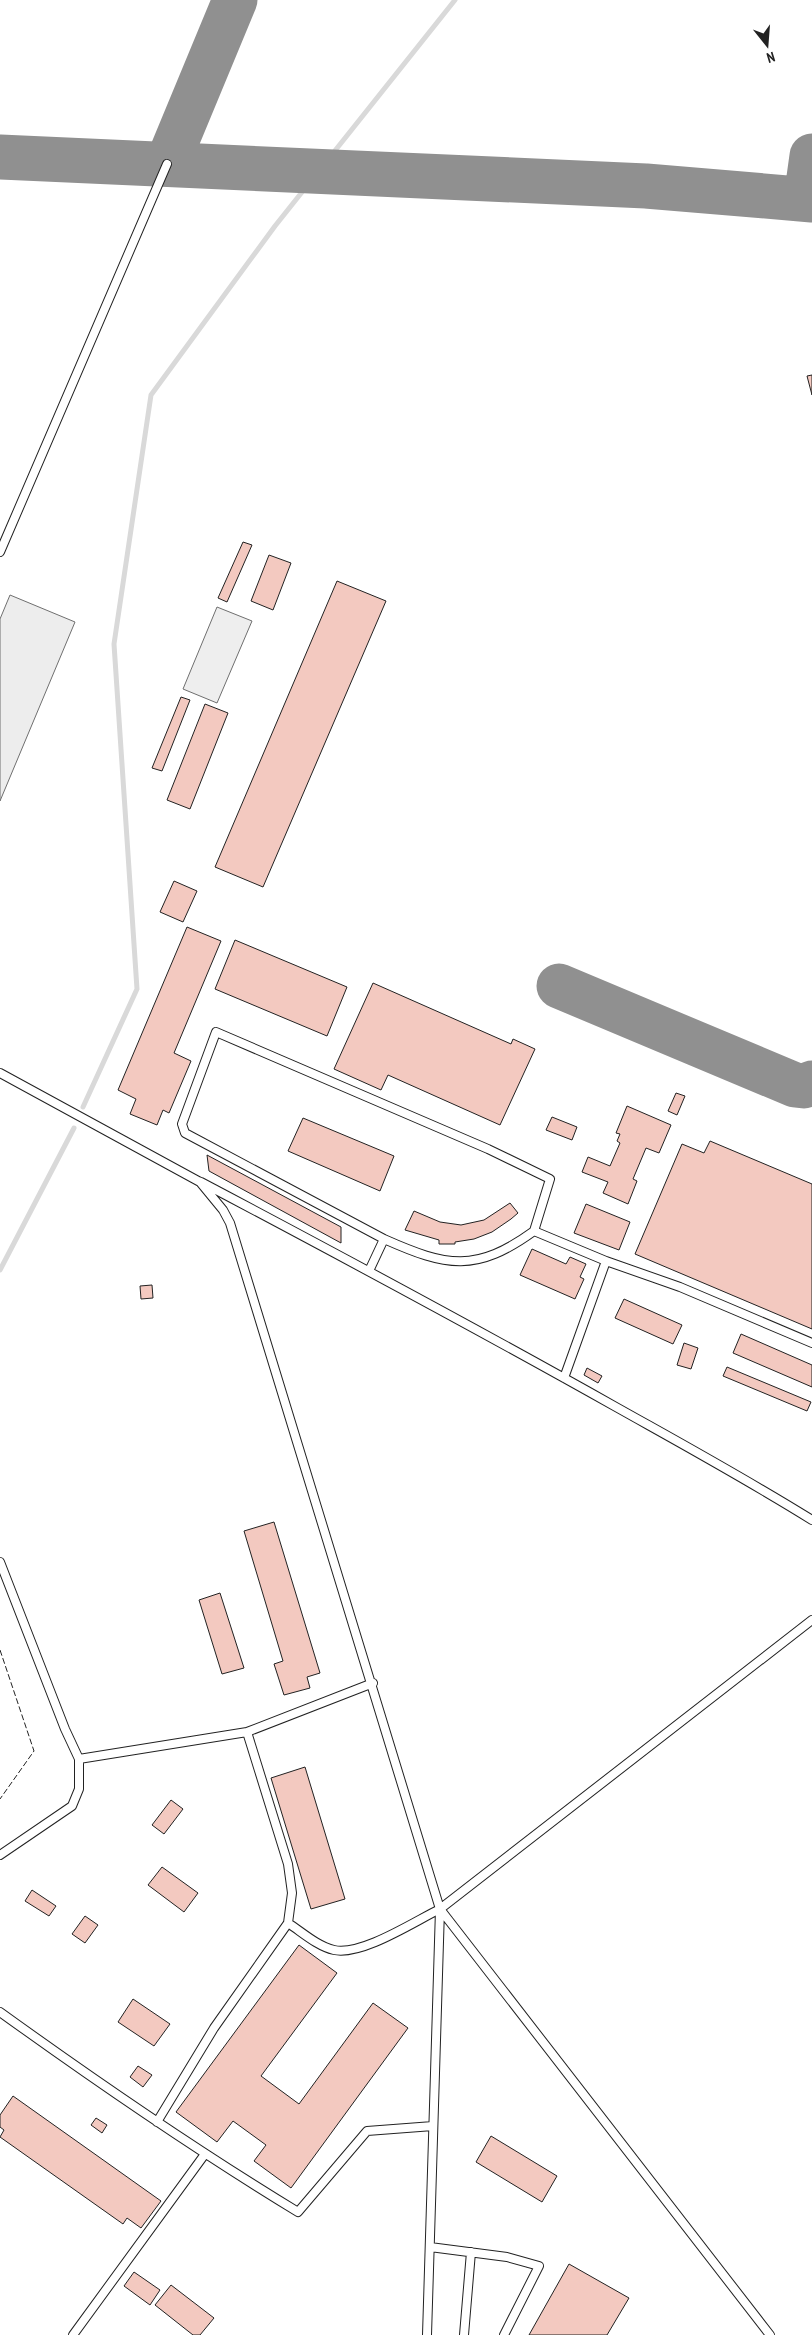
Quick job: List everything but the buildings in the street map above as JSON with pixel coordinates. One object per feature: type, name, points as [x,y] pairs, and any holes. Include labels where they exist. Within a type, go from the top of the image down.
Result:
[{"type":"lane","points":[[0,552],[167,164]]},
{"type":"lane","points":[[216,1032],[478,1145],[550,1179],[534,1231],[511,1248],[496,1254],[480,1260],[453,1263],[412,1251],[384,1239],[185,1133],[182,1124],[216,1032]]},
{"type":"lane","points":[[0,1073],[564,1378],[776,1497],[812,1520]]},
{"type":"lane","points":[[200,1182],[223,1210],[230,1223],[373,1683],[440,1909],[428,2335]]},
{"type":"lane","points":[[534,1231],[606,1261],[680,1287],[812,1343]]},
{"type":"lane","points":[[369,1271],[384,1239]]},
{"type":"lane","points":[[564,1378],[606,1261]]},
{"type":"lane","points":[[0,1562],[65,1729],[79,1759],[79,1789],[72,1806],[0,1855]]},
{"type":"lane","points":[[288,1923],[323,1946],[343,1951],[367,1945],[440,1909],[812,1620]]},
{"type":"lane","points":[[79,1759],[246,1732],[373,1683]]},
{"type":"lane","points":[[157,2122],[214,2028],[288,1923],[292,1893],[288,1864],[246,1732]]},
{"type":"lane","points":[[440,1909],[770,2335]]},
{"type":"lane","points":[[0,2012],[65,2060],[157,2122],[298,2212],[367,2131],[433,2126]]},
{"type":"lane","points":[[73,2335],[205,2154]]},
{"type":"lane","points":[[430,2247],[507,2257],[539,2266],[504,2335]]},
{"type":"lane","points":[[464,2335],[471,2252]]},
{"type":"shaded area","points":[[10,595],[75,622],[0,801],[0,619]]},
{"type":"shaded area","points":[[217,607],[252,621],[217,703],[183,689]]},
{"type":"waterway","points":[[83,1107],[137,989],[114,644],[151,395],[275,226],[455,0]]},
{"type":"waterway","points":[[0,1270],[74,1128]]},
{"type":"taxiway","points":[[167,164],[235,0]]},
{"type":"taxiway","points":[[806,199],[812,156]]},
{"type":"taxiway","points":[[0,157],[646,186],[812,200]]},
{"type":"taxiway","points":[[559,986],[795,1085],[804,1086],[812,1083]]},
{"type":"fence","points":[[0,1650],[34,1751],[0,1799]]}]
